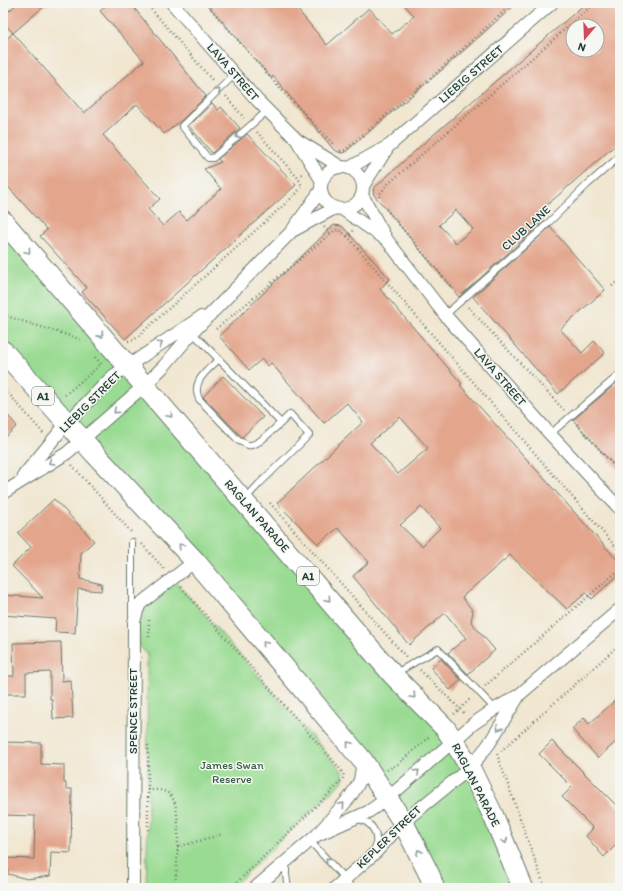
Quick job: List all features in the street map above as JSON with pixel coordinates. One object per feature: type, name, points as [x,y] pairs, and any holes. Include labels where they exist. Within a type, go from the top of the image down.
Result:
[{"type":"highway","name":"RAGLAN PARADE","points":[[3,221],[75,306],[145,385],[250,494],[393,675],[445,728],[454,740],[470,768],[493,815],[524,888]]},
{"type":"highway","name":"A1","points":[[6,358],[195,561],[363,761],[403,822],[430,876],[434,888]]},
{"type":"street","name":"LAVA STREET","points":[[172,3],[267,110],[296,140],[321,185]]},
{"type":"street","name":"LIEBIG STREET","points":[[345,168],[390,144],[552,3]]},
{"type":"street","name":"LAVA STREET","points":[[296,140],[345,168]]},
{"type":"street","name":"LIEBIG STREET","points":[[362,190],[390,144]]},
{"type":"street","points":[[345,168],[358,175],[362,190],[354,205],[339,208],[325,201],[321,185],[329,171],[345,168]]},
{"type":"street","name":"LIEBIG STREET","points":[[3,493],[83,440],[145,385],[164,366],[192,333],[291,232],[321,185]]},
{"type":"street","name":"LAVA STREET","points":[[362,190],[387,240],[445,315],[550,434],[620,509]]},
{"type":"street","name":"LAVA STREET","points":[[339,208],[387,240]]},
{"type":"street","name":"LIEBIG STREET","points":[[291,232],[339,208]]},
{"type":"street","name":"LIEBIG STREET","points":[[17,484],[68,423],[113,376],[216,308]]},
{"type":"street","name":"SPENCE STREET","points":[[133,888],[133,632],[136,614],[140,604],[195,561]]},
{"type":"street","name":"KEPLER STREET","points":[[314,838],[368,812],[388,798],[473,724],[519,695],[620,609]]},
{"type":"street","name":"KEPLER STREET","points":[[335,888],[348,883],[403,822],[470,768],[489,744],[519,695]]},
{"type":"street","name":"KEPLER STREET","points":[[255,888],[314,838],[350,797],[357,786],[363,761]]},
{"type":"lane","points":[[235,74],[182,126],[208,158],[213,158],[267,110]]},
{"type":"lane","name":"CLUB LANE","points":[[445,315],[539,232],[587,185],[620,156]]},
{"type":"lane","points":[[192,333],[202,341],[281,423]]},
{"type":"lane","points":[[219,359],[202,376],[197,384],[196,393],[199,399],[239,441],[247,445],[253,445],[290,414],[309,435],[250,494]]},
{"type":"lane","points":[[550,434],[620,374]]},
{"type":"lane","points":[[133,632],[134,540]]},
{"type":"lane","points":[[393,675],[438,649],[495,709]]},
{"type":"lane","points":[[352,819],[362,819],[373,828],[376,840],[372,855]]},
{"type":"lane","points":[[314,838],[348,883]]},
{"type":"lane","points":[[286,861],[288,888]]},
{"type":"path","points":[[206,3],[276,84],[333,144]]},
{"type":"path","points":[[382,204],[462,300],[620,473]]},
{"type":"path","points":[[347,236],[620,552]]},
{"type":"path","points":[[612,286],[620,279]]},
{"type":"path","points":[[3,315],[79,338],[84,343]]},
{"type":"path","points":[[52,406],[102,363],[92,353]]},
{"type":"path","points":[[3,387],[51,443]]},
{"type":"path","points":[[62,455],[132,533]]},
{"type":"path","points":[[250,494],[412,663],[460,709],[619,571],[620,575]]},
{"type":"path","points":[[134,540],[172,578],[343,773],[344,778],[342,782],[231,888]]},
{"type":"path","points":[[148,638],[149,617]]},
{"type":"path","points":[[492,758],[620,644]]},
{"type":"path","points":[[374,777],[398,764],[441,725]]},
{"type":"path","points":[[148,742],[148,834]]},
{"type":"path","points":[[497,754],[545,888]]},
{"type":"path","points":[[148,790],[159,790],[169,793],[175,801],[178,816],[175,888]]},
{"type":"path","points":[[177,847],[223,834]]},
{"type":"green space","points":[[3,221],[448,733],[523,888],[434,888],[375,777],[3,351]]},
{"type":"green space","name":"James Swan Reserve","points":[[174,580],[336,764],[343,774],[342,782],[231,888],[146,888],[148,819],[147,654],[139,645],[136,615]]},
{"type":"building","points":[[18,3],[48,3],[13,33],[3,22],[3,16]]},
{"type":"building","points":[[109,3],[130,3],[206,96],[183,119],[164,134],[137,104],[103,135],[160,199],[148,209],[163,226],[179,212],[187,220],[221,189],[204,169],[221,162],[218,159],[247,134],[296,185],[125,339],[82,292],[87,288],[40,236],[47,230],[3,181],[3,42],[13,33],[84,113],[144,61],[100,11]]},
{"type":"building","points":[[206,3],[292,3],[327,45],[369,8],[392,34],[414,16],[403,3],[517,3],[437,74],[345,152],[341,153],[334,150],[273,76],[271,78]]},
{"type":"building","points":[[586,3],[620,3],[620,141],[538,213],[544,221],[459,297],[374,195],[373,189],[565,21],[565,58],[605,58],[605,18],[569,18]],"holes":[[[456,210],[473,229],[456,243],[439,225]]]},
{"type":"building","points":[[212,103],[218,110],[221,107],[240,128],[212,153],[189,126]]},
{"type":"building","points":[[334,225],[342,226],[390,279],[380,289],[462,384],[460,385],[620,563],[620,573],[592,599],[586,593],[567,609],[510,555],[462,597],[473,611],[471,622],[495,650],[468,674],[448,653],[466,638],[445,613],[409,645],[353,576],[369,562],[338,528],[318,544],[277,503],[363,422],[347,403],[324,423],[271,363],[268,366],[262,359],[249,370],[219,336]],"holes":[[[400,417],[428,448],[398,474],[370,443]],[[421,507],[440,528],[422,546],[400,525]]]},
{"type":"building","points":[[550,227],[605,290],[560,329],[582,353],[594,341],[605,353],[558,394],[473,297]]},
{"type":"building","points":[[223,376],[263,417],[242,437],[203,397]]},
{"type":"building","points":[[620,380],[620,472],[573,420]]},
{"type":"building","points":[[3,410],[17,426],[3,439]]},
{"type":"building","points":[[54,499],[94,541],[81,553],[80,579],[102,584],[101,591],[78,589],[75,633],[55,632],[56,619],[3,615],[3,595],[43,598],[12,566],[31,547],[18,533]]},
{"type":"building","points":[[61,642],[62,681],[71,680],[73,718],[53,719],[52,699],[50,699],[50,672],[26,673],[26,694],[3,694],[3,676],[14,676],[13,643]]},
{"type":"building","points":[[441,659],[461,680],[450,690],[431,668]]},
{"type":"building","points":[[620,696],[620,738],[598,758],[572,729],[584,718],[589,724]]},
{"type":"building","points":[[552,741],[620,809],[620,841],[604,857],[586,836],[593,828],[562,797],[572,787],[539,754]]},
{"type":"building","points":[[3,742],[41,743],[41,764],[64,765],[64,783],[66,783],[66,789],[72,789],[71,853],[51,852],[50,876],[27,879],[8,874],[7,858],[34,859],[35,816],[3,815]]}]
